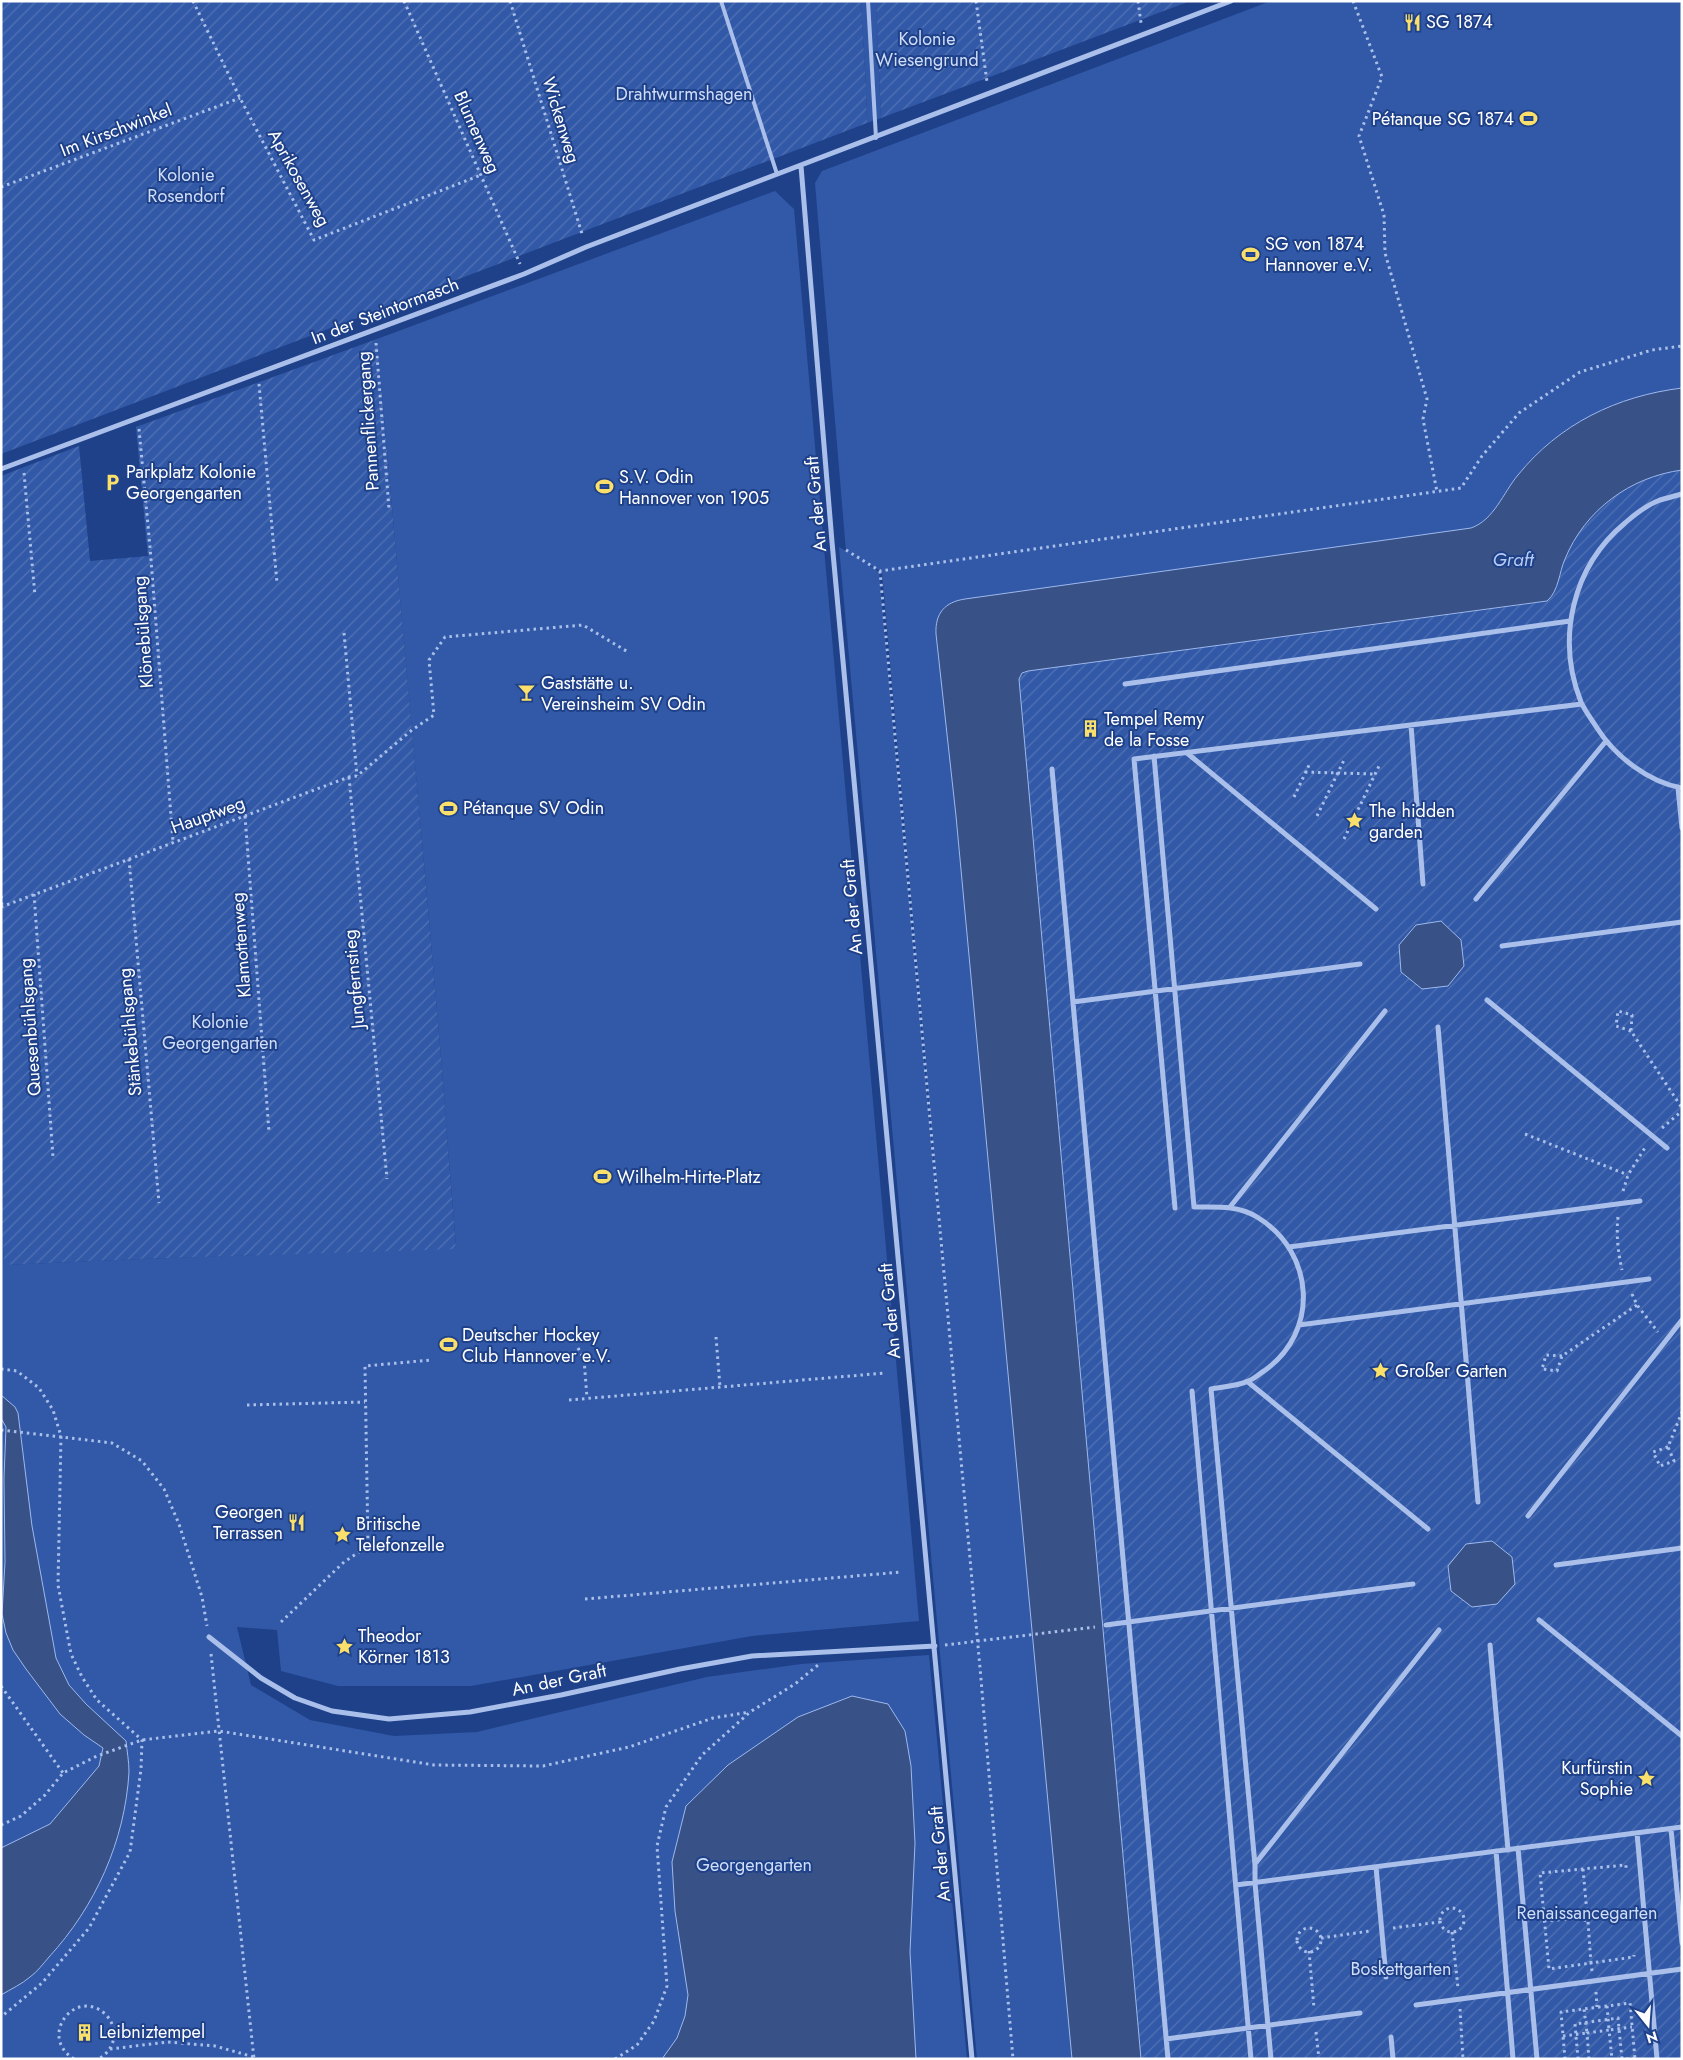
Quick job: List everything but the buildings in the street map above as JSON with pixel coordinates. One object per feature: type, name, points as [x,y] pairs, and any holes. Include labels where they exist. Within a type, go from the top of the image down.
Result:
[{"type":"street","name":"In der Steintormasch","points":[[1,469],[524,274],[586,247],[1231,1]]},
{"type":"street","name":"An der Graft","points":[[801,166],[832,542],[972,2059]]},
{"type":"street","points":[[1682,494],[1660,500],[1639,512],[1612,534],[1594,557],[1579,585],[1570,621],[1571,667],[1582,704],[1606,741],[1625,760],[1648,775],[1680,788],[1682,828]]},
{"type":"street","points":[[1125,684],[1570,621]]},
{"type":"street","points":[[1175,1208],[1134,759],[1582,704]]},
{"type":"street","points":[[1411,724],[1423,884]]},
{"type":"street","points":[[1476,900],[1606,741]]},
{"type":"street","points":[[1186,753],[1376,909]]},
{"type":"street","points":[[1154,756],[1194,1207],[1230,1207],[1256,1216],[1275,1230],[1289,1247],[1297,1263],[1303,1283],[1303,1308],[1299,1325],[1292,1342],[1278,1361],[1248,1382],[1211,1389],[1271,2059]]},
{"type":"street","points":[[1052,769],[1168,2059]]},
{"type":"street","points":[[1502,946],[1682,922]]},
{"type":"street","points":[[1073,1002],[1360,964]]},
{"type":"street","points":[[1488,1000],[1667,1148]]},
{"type":"street","points":[[1230,1207],[1385,1011]]},
{"type":"street","points":[[1438,1027],[1478,1502]]},
{"type":"street","points":[[1289,1247],[1640,1201]]},
{"type":"street","points":[[1299,1325],[1649,1279]]},
{"type":"street","points":[[1528,1516],[1682,1320]]},
{"type":"street","points":[[1248,1382],[1428,1529]]},
{"type":"street","points":[[1192,1391],[1251,2059]]},
{"type":"street","points":[[1556,1565],[1682,1548]]},
{"type":"street","points":[[1106,1626],[1413,1584]]},
{"type":"street","points":[[1540,1620],[1682,1736]]},
{"type":"street","points":[[1255,1865],[1439,1630]]},
{"type":"street","name":"An der Graft","points":[[210,1637],[261,1678],[294,1698],[332,1711],[389,1719],[470,1712],[561,1695],[680,1668],[752,1656],[935,1646]]},
{"type":"street","points":[[1490,1645],[1508,1850]]},
{"type":"street","points":[[1236,1885],[1682,1827]]},
{"type":"street","points":[[1671,1829],[1682,1943]]},
{"type":"street","points":[[1638,1833],[1657,2059]]},
{"type":"street","points":[[1518,1848],[1537,2059]]},
{"type":"street","points":[[1496,1851],[1513,2059]]},
{"type":"street","points":[[1376,1867],[1386,1977]]},
{"type":"street","points":[[1416,2005],[1682,1969]]},
{"type":"street","points":[[1166,2039],[1360,2013]]},
{"type":"street","points":[[1391,2037],[1393,2059]]},
{"type":"lane","points":[[721,1],[777,174]]},
{"type":"lane","points":[[868,1],[876,138]]},
{"type":"path","name":"Aprikosenweg","points":[[193,1],[240,98],[314,240],[481,175]]},
{"type":"path","name":"Blumenweg","points":[[404,1],[524,274]]},
{"type":"path","name":"Wickenweg","points":[[510,1],[586,247]]},
{"type":"path","points":[[976,1],[989,93]]},
{"type":"path","points":[[1138,1],[1143,34]]},
{"type":"path","points":[[1353,1],[1382,78],[1359,136],[1384,215],[1385,253],[1427,399],[1423,418],[1437,492]]},
{"type":"path","name":"Im Kirschwinkel","points":[[1,187],[240,98]]},
{"type":"path","name":"Pannenflickergang","points":[[375,330],[389,509]]},
{"type":"path","points":[[832,542],[880,571],[1461,488],[1482,456],[1519,414],[1580,372],[1652,350],[1682,346]]},
{"type":"path","points":[[258,374],[277,583]]},
{"type":"path","name":"Klönebülsgang","points":[[138,419],[173,842]]},
{"type":"path","points":[[23,462],[35,596]]},
{"type":"path","points":[[880,571],[978,1641],[1013,2059]]},
{"type":"path","points":[[356,776],[412,730],[434,715],[430,660],[445,637],[583,625],[628,652]]},
{"type":"path","points":[[344,633],[356,776]]},
{"type":"path","points":[[1317,816],[1345,758]]},
{"type":"path","points":[[1294,797],[1310,762]]},
{"type":"path","points":[[1344,839],[1379,766]]},
{"type":"path","points":[[1305,772],[1374,774]]},
{"type":"path","name":"Hauptweg","points":[[2,906],[356,776]]},
{"type":"path","name":"Jungfernstieg","points":[[349,777],[387,1179]]},
{"type":"path","name":"Klamottenweg","points":[[245,816],[269,1132]]},
{"type":"path","name":"Stänkebühlsgang","points":[[129,859],[159,1203]]},
{"type":"path","name":"Quesenbühlsgang","points":[[34,894],[53,1158]]},
{"type":"path","points":[[1,896],[2,906]]},
{"type":"path","points":[[1619,1204],[1628,1175],[1652,1136],[1682,1110],[1631,1030],[1632,1015],[1618,1011],[1616,1026],[1631,1030]]},
{"type":"path","points":[[1525,1134],[1628,1175]]},
{"type":"path","points":[[1562,1356],[1558,1371],[1542,1370],[1546,1356],[1562,1356],[1637,1305]]},
{"type":"path","points":[[716,1337],[720,1387]]},
{"type":"path","points":[[578,1348],[584,1359],[587,1398]]},
{"type":"path","points":[[281,1622],[344,1562],[368,1546],[365,1366],[431,1360]]},
{"type":"path","points":[[1,1369],[17,1371],[39,1388],[53,1410],[61,1436],[58,1585],[72,1654],[82,1677],[97,1700],[142,1740]]},
{"type":"path","points":[[569,1400],[886,1373]]},
{"type":"path","points":[[247,1405],[365,1402]]},
{"type":"path","points":[[1668,1446],[1653,1452],[1660,1466],[1674,1461],[1668,1446],[1682,1412]]},
{"type":"path","points":[[2,1430],[112,1443],[142,1461],[164,1489],[179,1524],[202,1597],[210,1637],[255,2058],[215,2046],[168,2042],[110,2049],[98,2059]]},
{"type":"path","points":[[584,1599],[902,1572]]},
{"type":"path","points":[[935,1646],[1106,1626]]},
{"type":"path","points":[[615,2059],[637,2045],[654,2021],[667,1986],[656,1846],[666,1807],[702,1755],[750,1712],[795,1684],[834,1651]]},
{"type":"path","points":[[1,1686],[63,1772]]},
{"type":"path","points":[[1,1825],[21,1816],[45,1795],[63,1772],[97,1756],[142,1740],[219,1731],[434,1765],[543,1766],[629,1747],[713,1718],[750,1712]]},
{"type":"path","points":[[1,2017],[42,1984],[89,1928],[130,1852],[141,1769],[142,1740]]},
{"type":"path","points":[[1627,1875],[1626,1866],[1540,1873],[1549,1969],[1634,1957],[1634,1948]]},
{"type":"path","points":[[1583,1869],[1587,1913],[1591,1917],[1630,1914]]},
{"type":"path","points":[[1630,1904],[1631,1922]]},
{"type":"path","points":[[1446,1910],[1457,1910],[1463,1916],[1463,1923],[1459,1930],[1448,1932],[1441,1927],[1440,1918],[1446,1910]]},
{"type":"path","points":[[1583,1918],[1587,1913]]},
{"type":"path","points":[[1591,1917],[1588,1922],[1593,1981]]},
{"type":"path","points":[[1544,1921],[1583,1918],[1588,1922]]},
{"type":"path","points":[[1314,1929],[1320,1934],[1319,1946],[1313,1951],[1305,1951],[1299,1946],[1298,1935],[1303,1930],[1314,1929]]},
{"type":"path","points":[[1565,2059],[1561,2012],[1630,2003],[1635,2058],[1624,2059],[1618,2018],[1575,2024],[1578,2059]]},
{"type":"path","points":[[1607,2006],[1612,2059]]},
{"type":"path","points":[[74,2059],[62,2048],[58,2031],[66,2015],[73,2009],[91,2007],[107,2015],[114,2032],[110,2049]]},
{"type":"path","points":[[1584,2009],[1589,2059]]},
{"type":"path","points":[[1563,2036],[1632,2027]]},
{"type":"green space","name":"Kolonie Rosendorf","points":[[1,1],[861,1],[867,123],[1,454]]},
{"type":"green space","points":[[861,1],[876,1],[881,118],[867,123],[866,87]]},
{"type":"green space","name":"Kolonie Wiesengrund","points":[[876,1],[1190,1],[881,118]]},
{"type":"green space","name":"SG von 1874 Hannover e.V.","points":[[1271,1],[1682,1],[1682,388],[1659,392],[1616,405],[1577,423],[1541,450],[1525,466],[1495,510],[1480,524],[1471,528],[936,625],[956,816],[1072,2059],[977,2059],[839,547],[846,551],[815,183],[822,171]],"holes":[[[864,562],[882,572],[954,1385],[879,572]]]},
{"type":"green space","name":"Georgengarten","points":[[775,191],[794,209],[919,1621],[752,1636],[471,1686],[338,1686],[281,1671],[277,1630],[237,1627],[251,1685],[310,1720],[394,1736],[477,1732],[707,1677],[801,1664],[929,1655],[967,2059],[1,2059],[1,1242],[3,1242],[4,1265],[456,1248],[438,1021],[377,339]]},
{"type":"green space","name":"Kolonie Georgengarten","points":[[377,339],[438,1021],[456,1249],[4,1265],[3,1243],[1,1242],[1,476],[79,446],[90,561],[148,556],[136,427]]},
{"type":"green space","name":"Großer Garten","points":[[1682,470],[1682,2059],[1141,2059],[1019,679],[1022,673],[1028,671],[1543,602],[1555,590],[1564,559],[1573,542],[1596,512],[1611,499],[1644,480]]},
{"type":"water","name":"Graft","points":[[1682,388],[1682,470],[1663,474],[1627,488],[1597,511],[1584,525],[1574,541],[1563,564],[1554,592],[1547,601],[1028,671],[1022,673],[1019,679],[1141,2059],[1072,2059],[956,816],[936,634],[939,614],[952,603],[965,599],[1471,528],[1486,519],[1518,475],[1534,457],[1571,427],[1591,415],[1612,406],[1658,392]]},
{"type":"water","points":[[1441,921],[1461,940],[1464,966],[1448,986],[1422,989],[1401,972],[1399,945],[1416,925]]},
{"type":"water","points":[[1,1395],[15,1407],[18,1413],[32,1526],[56,1658],[69,1685],[86,1704],[126,1741],[129,1772],[126,1798],[114,1848],[105,1872],[93,1895],[65,1938],[38,1970],[24,1982],[1,1995],[1,1848],[50,1824],[99,1766],[103,1748],[84,1735],[60,1714],[13,1650],[6,1633],[2,1614],[5,1562],[4,1478],[6,1427],[1,1418]]},
{"type":"water","points":[[1492,1541],[1512,1557],[1515,1584],[1497,1604],[1472,1607],[1451,1591],[1448,1566],[1466,1544]]},
{"type":"water","points":[[852,1696],[888,1704],[905,1731],[911,1766],[915,1843],[910,1952],[916,2059],[662,2059],[677,2038],[685,2016],[688,1995],[675,1911],[672,1862],[686,1806],[728,1765],[798,1717]]},
{"type":"place","name":"SG 1874","points":[[1412,22]]},
{"type":"place","name":"Pétanque SG 1874","points":[[1528,119]]},
{"type":"place","name":"SG von 1874 Hannover e.V.","points":[[1251,254]]},
{"type":"place","name":"Parkplatz Kolonie Georgengarten","points":[[112,482]]},
{"type":"place","name":"S.V. Odin Hannover von 1905","points":[[605,487]]},
{"type":"place","name":"Gaststätte u. Vereinsheim SV Odin","points":[[527,693]]},
{"type":"place","name":"Tempel Remy de la Fosse","points":[[1090,729]]},
{"type":"place","name":"Pétanque SV Odin","points":[[449,808]]},
{"type":"place","name":"The hidden garden","points":[[1355,821]]},
{"type":"place","name":"Wilhelm-Hirte-Platz","points":[[603,1177]]},
{"type":"place","name":"Deutscher Hockey Club Hannover e.V.","points":[[448,1345]]},
{"type":"place","name":"Großer Garten","points":[[1381,1371]]},
{"type":"place","name":"Georgen Terrassen","points":[[297,1522]]},
{"type":"place","name":"Britische Telefonzelle","points":[[342,1534]]},
{"type":"place","name":"Theodor Körner 1813","points":[[344,1646]]},
{"type":"place","name":"Kurfürstin Sophie","points":[[1647,1778]]},
{"type":"place","name":"Leibniztempel","points":[[85,2032]]},
{"type":"park label","name":"Drahtwurmshagen","points":[[684,94]]},
{"type":"park label","name":"Renaissancegarten","points":[[1587,1913]]},
{"type":"park label","name":"Boskettgarten","points":[[1401,1969]]}]
